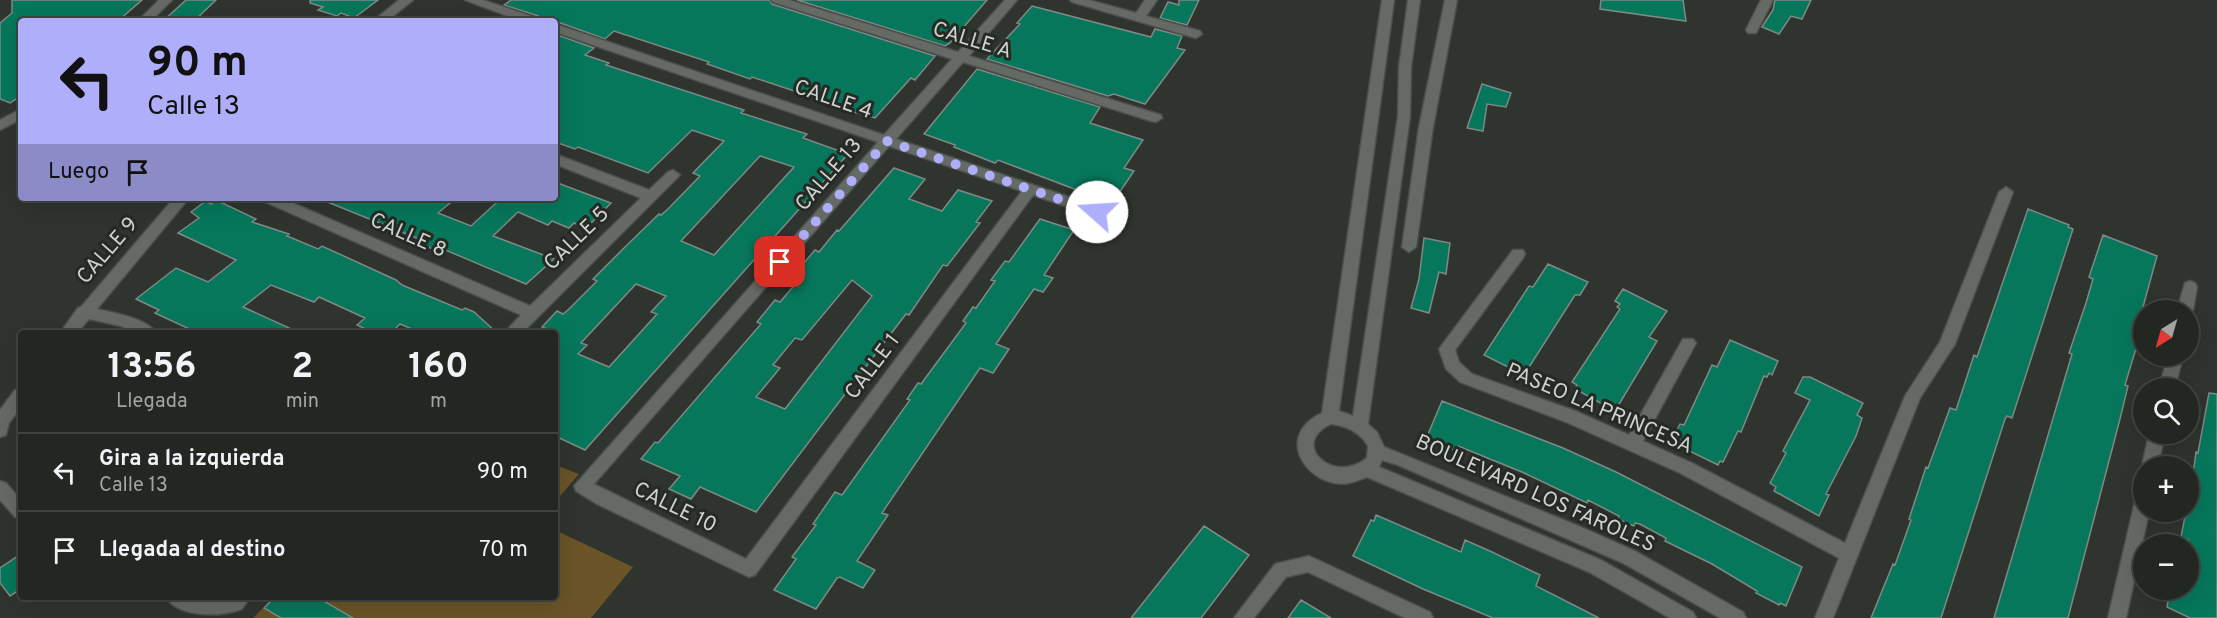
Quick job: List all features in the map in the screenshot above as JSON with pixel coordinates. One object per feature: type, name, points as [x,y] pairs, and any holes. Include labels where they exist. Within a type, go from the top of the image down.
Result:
[{"type":"street","points":[[147,18],[166,0]]},
{"type":"street","points":[[383,18],[407,0]]},
{"type":"street","points":[[471,0],[524,18]]},
{"type":"street","name":"CALLE A","points":[[777,0],[1156,118]]},
{"type":"street","name":"CALLE 13","points":[[582,486],[1011,0]]},
{"type":"street","points":[[1076,0],[1116,5],[1139,18],[1196,34]]},
{"type":"street","points":[[1139,18],[1151,0]]},
{"type":"street","points":[[1330,417],[1388,0]]},
{"type":"street","points":[[1360,424],[1404,116],[1405,67],[1414,0]]},
{"type":"street","points":[[1410,247],[1426,127],[1451,0]]},
{"type":"street","points":[[1752,30],[1767,0]]},
{"type":"street","name":"CALLE 4","points":[[558,29],[1097,212]]},
{"type":"street","points":[[0,126],[18,115]]},
{"type":"street","points":[[558,160],[651,196]]},
{"type":"street","name":"CALLE 5","points":[[515,330],[673,176]]},
{"type":"street","name":"CALLE 1","points":[[749,569],[1030,190]]},
{"type":"street","points":[[1824,618],[1913,396],[1947,344],[2006,192]]},
{"type":"street","name":"CALLE 9","points":[[70,330],[83,312],[179,201]]},
{"type":"street","name":"CALLE 8","points":[[275,201],[532,313]]},
{"type":"street","name":"PASEO LA PRINCESA","points":[[1518,254],[1447,349],[1452,365],[1466,378],[1572,417],[1634,444],[1686,468],[1849,554]]},
{"type":"street","points":[[2187,300],[2190,286]]},
{"type":"street","points":[[83,312],[125,321],[142,330]]},
{"type":"street","points":[[1634,444],[1688,343]]},
{"type":"street","points":[[0,430],[1,421],[18,399]]},
{"type":"street","points":[[1340,417],[1360,424],[1369,432],[1376,451],[1367,469],[1358,474],[1334,475],[1313,463],[1306,454],[1304,444],[1306,434],[1319,420],[1340,417]]},
{"type":"street","name":"BOULEVARD LOS FAROLES","points":[[1376,451],[1403,460],[1575,532],[1629,557],[1737,618]]},
{"type":"street","name":"BOULEVARD LOS FAROLES","points":[[1367,469],[1594,566],[1687,618]]},
{"type":"street","name":"CALLE 10","points":[[582,486],[603,499],[749,569]]},
{"type":"street","points":[[0,488],[18,509]]},
{"type":"street","points":[[2117,618],[2138,522]]},
{"type":"street","points":[[1243,618],[1281,570],[1309,564],[1424,618]]},
{"type":"street","points":[[180,600],[197,609],[236,603],[239,600]]},
{"type":"shaded area","points":[[558,466],[579,474],[558,498]]},
{"type":"shaded area","points":[[558,531],[633,567],[591,618],[253,618],[271,600],[558,600]]},
{"type":"building","points":[[12,0],[142,0],[121,18],[18,18],[18,98],[10,103],[0,99],[0,23],[12,13]]},
{"type":"building","points":[[186,0],[216,0],[197,18],[166,18]]},
{"type":"building","points":[[310,0],[378,0],[354,18],[341,13],[337,16],[318,10],[323,7],[310,3]]},
{"type":"building","points":[[511,0],[769,0],[772,4],[935,56],[915,80],[911,78],[875,118],[832,106],[833,104],[752,77],[750,79],[707,64],[709,62],[614,31],[605,39],[558,22],[558,18],[539,18],[504,5]]},
{"type":"building","points":[[797,0],[987,0],[945,46]]},
{"type":"building","points":[[1179,0],[1199,0],[1187,25],[1160,18],[1168,2],[1179,5]]},
{"type":"building","points":[[1601,0],[1683,0],[1686,21],[1600,9]]},
{"type":"building","points":[[1775,0],[1811,0],[1802,19],[1791,16],[1779,34],[1762,27],[1773,10]]},
{"type":"building","points":[[1032,6],[1151,37],[1155,29],[1182,36],[1177,48],[1185,50],[1145,104],[1114,94],[1108,96],[987,59],[1020,24],[1017,23]]},
{"type":"building","points":[[558,35],[594,48],[585,55],[609,63],[606,65],[744,110],[741,113],[807,134],[803,138],[848,154],[585,450],[558,437],[558,330],[542,327],[557,311],[563,314],[569,309],[597,281],[593,279],[659,214],[661,215],[668,209],[700,176],[693,173],[724,141],[692,130],[648,173],[578,147],[575,149],[558,143]],"holes":[[[760,156],[794,167],[714,255],[681,241]],[[636,284],[666,296],[651,312],[657,314],[609,367],[578,354],[587,345],[581,343]]]},
{"type":"building","points":[[977,69],[1100,107],[1090,123],[1143,140],[1124,168],[1134,171],[1115,199],[1079,187],[1077,190],[998,160],[995,163],[924,134]]},
{"type":"building","points":[[1482,84],[1511,93],[1506,107],[1487,104],[1483,131],[1467,128]]},
{"type":"building","points":[[894,168],[925,179],[909,199],[942,211],[958,190],[992,201],[976,222],[980,223],[947,266],[943,265],[909,315],[906,314],[756,512],[700,487],[691,499],[669,489],[680,476],[641,459],[655,442],[658,443],[761,324],[757,322],[775,300],[780,302],[804,274],[797,271],[815,250],[819,252],[837,230],[839,231]],"holes":[[[852,280],[872,296],[785,409],[756,397],[780,368],[773,365],[795,338],[802,340]]]},
{"type":"building","points":[[558,183],[611,203],[586,228],[574,223],[569,228],[552,221],[548,225],[518,212],[493,236],[554,259],[526,284],[443,249],[439,252],[424,245],[426,243],[419,239],[325,201],[452,201],[438,213],[471,226],[496,203],[492,201],[558,201]]},
{"type":"building","points":[[206,201],[211,204],[218,201],[256,219],[252,222],[289,234],[287,236],[318,249],[322,246],[396,280],[402,285],[462,310],[465,308],[474,312],[494,330],[414,330],[400,324],[394,330],[368,330],[357,325],[365,318],[319,297],[314,302],[271,285],[243,307],[293,330],[192,330],[155,313],[159,310],[136,299],[176,268],[208,282],[236,260],[178,233],[199,218],[191,212]]},
{"type":"building","points":[[2028,209],[2069,225],[2068,227],[2073,229],[2012,418],[2007,416],[2005,419],[1941,618],[1871,618],[1893,564],[1895,565],[1926,467],[1928,468],[1950,408],[1956,410],[1974,355],[1977,357]]},
{"type":"building","points":[[1040,219],[1074,230],[1044,275],[1053,278],[1043,292],[1034,289],[996,344],[1009,349],[993,373],[980,368],[882,513],[888,515],[857,561],[875,570],[863,588],[840,577],[837,578],[816,609],[774,590],[796,559],[792,557],[816,525],[813,524],[835,492],[842,495],[910,400],[907,399],[918,383],[921,384],[966,323],[963,321],[973,307],[976,308],[995,281],[991,280],[1005,261],[1009,262]]},
{"type":"building","points":[[2103,235],[2157,256],[2145,300],[2133,300],[2133,358],[2125,385],[2128,386],[2068,618],[1994,618],[2072,354],[2069,353],[2093,279],[2089,277]]},
{"type":"building","points":[[1424,238],[1450,243],[1446,274],[1439,272],[1429,313],[1411,308],[1419,279]]},
{"type":"building","points":[[1548,264],[1588,282],[1580,295],[1575,295],[1524,375],[1484,355],[1529,286],[1533,287]]},
{"type":"building","points":[[1623,289],[1667,311],[1649,337],[1657,341],[1615,411],[1575,389],[1577,385],[1572,382],[1620,309],[1617,307],[1620,304],[1615,301]]},
{"type":"building","points":[[1730,340],[1778,361],[1772,375],[1769,373],[1767,377],[1764,376],[1741,432],[1738,431],[1723,462],[1720,461],[1718,465],[1671,442],[1680,424],[1684,425],[1712,365],[1717,367]]},
{"type":"building","points":[[1803,377],[1810,377],[1863,403],[1857,415],[1862,418],[1856,436],[1826,494],[1829,495],[1819,516],[1774,491],[1776,487],[1770,483],[1786,453],[1783,451],[1810,400],[1795,393]]},
{"type":"building","points":[[2209,393],[2217,394],[2217,618],[2190,618],[2167,607],[2168,600],[2199,600],[2199,534],[2182,534],[2184,522],[2199,522],[2199,456],[2195,456],[2196,452],[2198,453]]},
{"type":"building","points":[[1442,401],[1563,448],[1616,472],[1802,567],[1786,606],[1780,603],[1779,605],[1756,593],[1757,591],[1712,564],[1665,541],[1666,538],[1640,524],[1635,523],[1634,526],[1588,500],[1587,503],[1522,472],[1458,446],[1456,451],[1426,439]]},
{"type":"building","points":[[1376,515],[1461,552],[1465,540],[1492,552],[1540,575],[1536,586],[1599,618],[1493,618],[1423,589],[1353,556],[1371,520],[1374,521]]},
{"type":"building","points":[[1204,526],[1249,555],[1201,618],[1131,618]]},
{"type":"building","points":[[18,556],[18,591],[10,596],[0,583],[0,568]]},
{"type":"building","points":[[272,600],[322,600],[353,618],[281,618],[264,608]]},
{"type":"building","points":[[1301,600],[1331,618],[1288,618]]},
{"type":"route","points":[[780,262],[887,141],[1097,212]]}]
